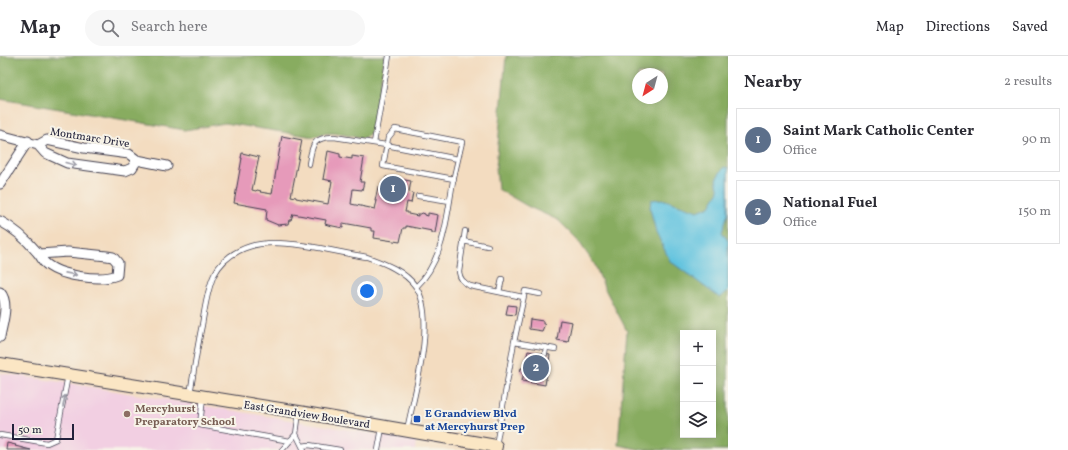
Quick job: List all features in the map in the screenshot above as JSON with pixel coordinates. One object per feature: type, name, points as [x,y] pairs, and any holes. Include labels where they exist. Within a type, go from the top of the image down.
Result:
[{"type":"street","name":"Montmarc Drive","points":[[0,135],[28,141],[38,145],[45,153],[67,163],[80,166],[125,171],[132,168],[137,160]]},
{"type":"street","name":"Montmarc Drive","points":[[38,145],[47,140],[84,148],[129,154],[137,160],[167,166]]},
{"type":"street","points":[[0,184],[28,141]]},
{"type":"street","points":[[0,221],[17,232],[39,254],[45,263],[66,274],[100,279],[111,278],[117,275],[119,270],[118,263],[113,257],[68,252],[39,254]]},
{"type":"street","points":[[0,292],[4,298],[5,304],[0,337]]},
{"type":"street","name":"East Grandview Boulevard","points":[[0,364],[407,430],[495,448]]},
{"type":"lane","points":[[374,143],[389,56]]},
{"type":"lane","points":[[416,287],[424,280],[430,271],[436,257],[445,228],[462,142],[395,129],[388,138],[383,166],[454,179]]},
{"type":"lane","points":[[309,164],[312,148],[315,142],[325,137],[386,145],[458,160]]},
{"type":"lane","points":[[418,196],[450,202]]},
{"type":"lane","points":[[465,230],[458,272],[463,282],[470,286],[523,297]]},
{"type":"lane","points":[[462,241],[488,246]]},
{"type":"lane","points":[[190,394],[210,284],[220,266],[229,257],[240,250],[259,244],[289,244],[366,257],[395,269],[416,287],[423,306],[425,333],[423,352],[407,430]]},
{"type":"lane","points":[[499,292],[502,279]]},
{"type":"lane","points":[[495,448],[523,297],[525,291],[540,294]]},
{"type":"lane","points":[[514,342],[555,349]]},
{"type":"lane","points":[[545,354],[546,347]]},
{"type":"lane","points":[[0,435],[47,443],[56,439],[68,374]]},
{"type":"lane","points":[[203,397],[200,425],[290,441]]},
{"type":"lane","points":[[282,450],[296,434],[299,412]]},
{"type":"lane","points":[[378,450],[383,426]]},
{"type":"lane","points":[[296,434],[303,448],[309,445],[340,450]]},
{"type":"shaded area","name":"Mercyhurst Preparatory School","points":[[0,373],[416,441],[415,450],[0,450]]},
{"type":"green space","points":[[0,56],[385,56],[372,131],[364,139],[332,133],[314,137],[225,123],[185,130],[0,99]]},
{"type":"green space","points":[[506,56],[728,56],[728,450],[643,450],[618,445],[627,331],[604,287],[595,265],[577,239],[558,220],[529,207],[498,189],[496,167]]},
{"type":"water","points":[[724,167],[728,168],[728,213],[722,232],[728,241],[728,291],[720,298],[670,261],[656,232],[650,208],[651,200],[662,199],[698,211],[710,206],[719,191],[716,179]]},
{"type":"building","points":[[282,136],[302,140],[291,196],[328,204],[332,181],[323,179],[328,151],[340,154],[340,157],[352,159],[352,156],[364,158],[360,182],[364,182],[362,190],[353,189],[351,204],[375,209],[378,187],[384,188],[386,177],[411,181],[409,192],[413,193],[411,203],[407,202],[405,212],[418,216],[418,214],[422,213],[428,216],[428,213],[438,215],[435,233],[432,233],[432,231],[406,226],[406,228],[403,228],[400,242],[374,238],[375,231],[371,231],[371,228],[343,223],[343,228],[325,224],[326,220],[293,214],[288,224],[278,225],[266,220],[267,209],[234,203],[242,153],[259,157],[252,190],[272,194]]},
{"type":"building","points":[[508,305],[516,306],[515,315],[506,314]]},
{"type":"building","points":[[530,319],[543,321],[543,324],[545,324],[542,331],[529,329]]},
{"type":"building","points":[[560,320],[572,322],[568,342],[557,340]]},
{"type":"building","points":[[528,351],[550,355],[545,385],[522,381],[524,373],[520,372],[521,368],[524,368]]},
{"type":"building","points":[[7,443],[16,445],[15,446],[31,450],[6,450]]},
{"type":"place","name":"Saint Mark Catholic Center","points":[[393,189]]},
{"type":"place","name":"National Fuel","points":[[536,368]]},
{"type":"place","name":"Mercyhurst Preparatory School","points":[[127,414]]},
{"type":"place","name":"E Grandview Blvd at Mercyhurst Prep","points":[[417,419]]}]
